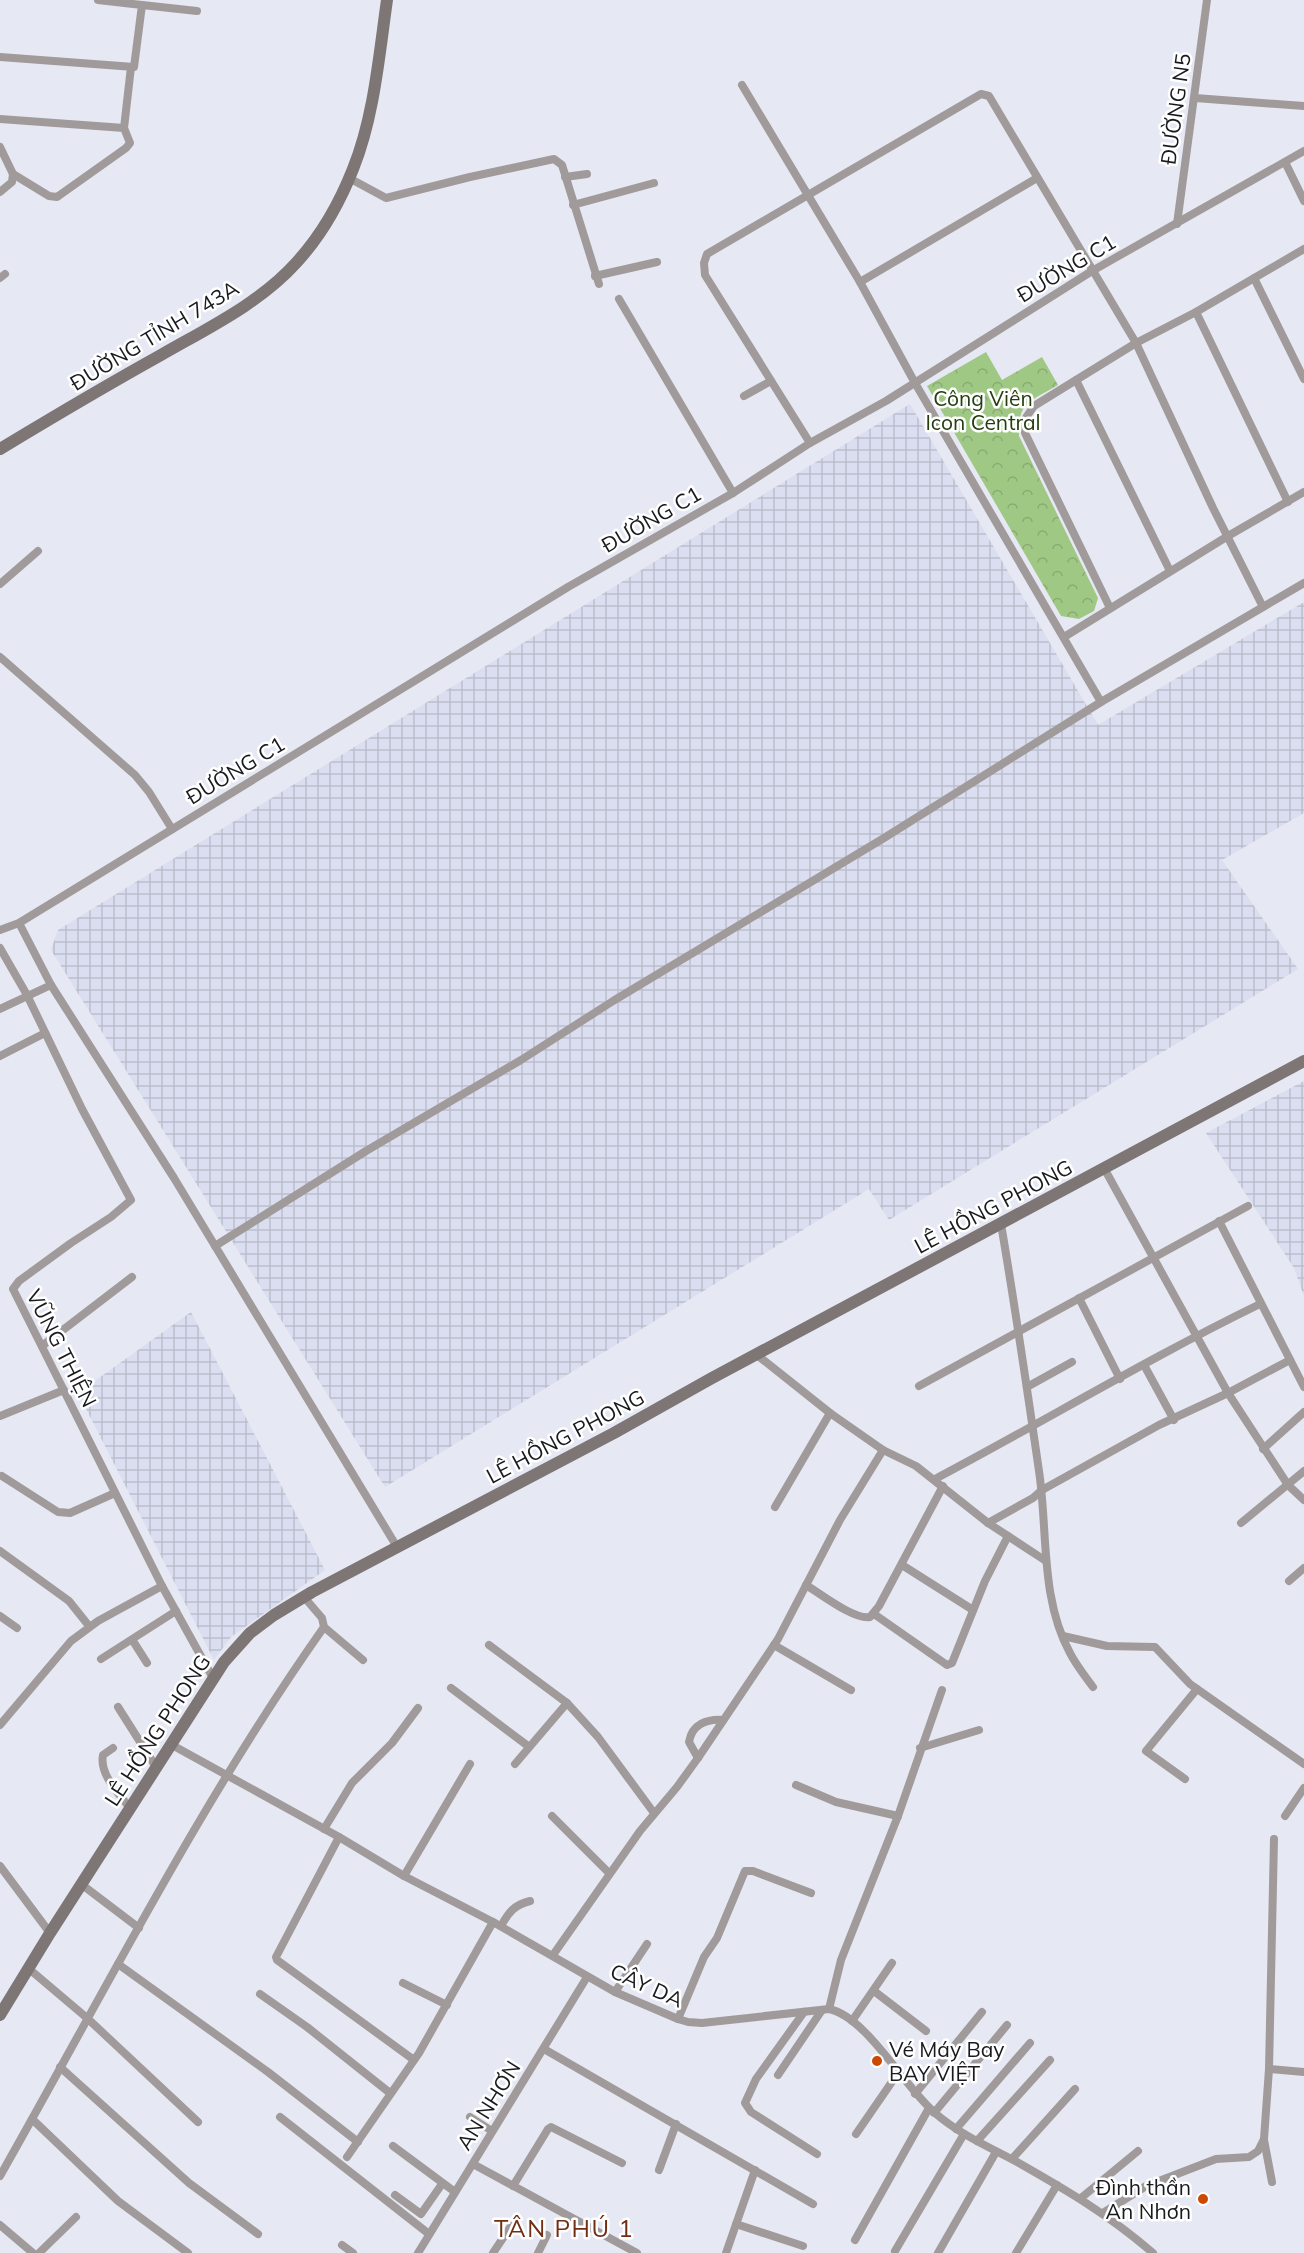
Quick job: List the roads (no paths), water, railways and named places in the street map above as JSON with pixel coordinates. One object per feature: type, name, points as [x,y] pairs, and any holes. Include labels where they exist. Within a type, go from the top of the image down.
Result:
[{"type":"main road","name":"ĐƯỜNG TỈNH 743A","points":[[0,449],[226,319],[284,275],[313,243],[349,178],[364,136],[387,0]]},
{"type":"main road","name":"LÊ HỒNG PHONG","points":[[0,2014],[213,1678],[250,1633],[274,1615],[397,1546],[614,1433],[1304,1061]]},
{"type":"street","points":[[98,0],[197,11]]},
{"type":"street","name":"ĐƯỜNG N5","points":[[1177,224],[1207,0]]},
{"type":"street","points":[[0,57],[134,67],[142,5]]},
{"type":"street","points":[[13,174],[49,196],[57,197],[126,148],[130,143],[124,128],[131,67]]},
{"type":"street","points":[[742,85],[860,282],[915,383],[1101,702]]},
{"type":"street","points":[[810,443],[705,275],[704,263],[707,254],[981,94],[989,96],[1136,343],[1213,508],[1263,607]]},
{"type":"street","points":[[1195,98],[1304,106]]},
{"type":"street","points":[[0,119],[124,128]]},
{"type":"street","points":[[0,147],[13,174],[12,182],[0,192]]},
{"type":"street","name":"ĐƯỜNG C1","points":[[0,930],[19,923],[568,587],[733,493],[810,443],[915,383],[1092,272],[1304,151]]},
{"type":"street","points":[[349,178],[386,198],[554,159],[562,165],[597,280],[657,262]]},
{"type":"street","points":[[1284,162],[1304,201]]},
{"type":"street","points":[[565,177],[587,174]]},
{"type":"street","points":[[860,282],[1037,178]]},
{"type":"street","points":[[573,205],[654,183]]},
{"type":"street","points":[[1110,609],[1025,433],[1025,419],[1034,406],[1136,343],[1196,312],[1304,249]]},
{"type":"street","points":[[1254,278],[1304,379]]},
{"type":"street","points":[[619,299],[733,493]]},
{"type":"street","points":[[1196,312],[1288,501]]},
{"type":"street","points":[[744,396],[771,381]]},
{"type":"street","points":[[1076,381],[1170,571]]},
{"type":"street","points":[[1064,637],[1304,492]]},
{"type":"street","points":[[0,584],[38,551]]},
{"type":"street","points":[[215,1246],[366,1151],[521,1060],[613,1001],[884,838],[1101,702],[1304,583]]},
{"type":"street","points":[[0,657],[135,775],[149,792],[172,829]]},
{"type":"street","points":[[19,923],[51,985],[174,1178],[397,1546]]},
{"type":"street","name":"VŨNG THIỆN","points":[[0,948],[27,995],[82,1109],[131,1200],[111,1217],[13,1286],[15,1294],[162,1586],[213,1678]]},
{"type":"street","points":[[0,1009],[51,985]]},
{"type":"street","points":[[0,1056],[45,1033]]},
{"type":"street","points":[[1104,1168],[1228,1393],[1288,1485],[1304,1500]]},
{"type":"street","points":[[919,1386],[1248,1206]]},
{"type":"street","points":[[1219,1221],[1304,1387]]},
{"type":"street","points":[[1001,1224],[1042,1490],[1046,1561],[1053,1603],[1070,1653],[1092,1687]]},
{"type":"street","points":[[42,1347],[132,1277]]},
{"type":"street","points":[[1079,1298],[1120,1379]]},
{"type":"street","points":[[935,1479],[1120,1379],[1196,1335],[1260,1304]]},
{"type":"street","points":[[757,1354],[830,1413],[883,1450],[907,1461],[935,1479],[988,1523],[1046,1561]]},
{"type":"street","points":[[988,1523],[1033,1498],[1042,1490],[1160,1425],[1290,1360]]},
{"type":"street","points":[[1027,1387],[1072,1362]]},
{"type":"street","points":[[1144,1365],[1174,1420]]},
{"type":"street","points":[[0,1416],[64,1390]]},
{"type":"street","points":[[1263,1449],[1304,1412]]},
{"type":"street","points":[[775,1507],[830,1413]]},
{"type":"street","points":[[553,1955],[609,1873],[698,1758],[774,1645],[840,1520],[883,1450]]},
{"type":"street","points":[[1241,1523],[1304,1471]]},
{"type":"street","points":[[2,1476],[63,1513],[70,1513],[115,1493]]},
{"type":"street","points":[[806,1585],[858,1616],[866,1618],[874,1614],[943,1486]]},
{"type":"street","points":[[874,1614],[947,1665],[954,1661],[973,1610],[1008,1536]]},
{"type":"street","points":[[0,1551],[64,1598],[89,1626]]},
{"type":"street","points":[[902,1565],[973,1610]]},
{"type":"street","points":[[1289,1581],[1304,1568]]},
{"type":"street","points":[[0,1725],[71,1641],[89,1626],[162,1586]]},
{"type":"street","points":[[304,1597],[322,1618],[324,1628],[363,1660]]},
{"type":"street","points":[[101,1659],[133,1641],[176,1611]]},
{"type":"street","points":[[0,1616],[17,1628]]},
{"type":"street","points":[[0,2176],[226,1775],[269,1706],[324,1628]]},
{"type":"street","points":[[1063,1636],[1119,1648],[1155,1647],[1179,1674],[1197,1689],[1304,1764]]},
{"type":"street","points":[[133,1641],[147,1663]]},
{"type":"street","points":[[489,1645],[567,1703],[598,1737],[654,1813]]},
{"type":"street","points":[[774,1645],[851,1690]]},
{"type":"street","points":[[451,1689],[528,1746]]},
{"type":"street","points":[[1185,1779],[1146,1751],[1197,1689]]},
{"type":"street","points":[[778,2075],[826,2009],[841,1960],[898,1816],[942,1690]]},
{"type":"street","points":[[514,1764],[567,1703]]},
{"type":"street","points":[[118,1707],[156,1767]]},
{"type":"street","points":[[324,1829],[352,1782],[392,1743],[418,1708]]},
{"type":"street","points":[[698,1758],[689,1742],[692,1733],[705,1721],[723,1720]]},
{"type":"street","points":[[920,1748],[979,1730]]},
{"type":"street","name":"CÂY DA","points":[[172,1745],[339,1837],[404,1876],[553,1955],[587,1977],[615,1992],[678,2019],[688,2022],[717,2022],[826,2009]]},
{"type":"street","points":[[112,1748],[103,1755],[102,1765],[111,1783],[130,1808]]},
{"type":"street","points":[[404,1876],[470,1764]]},
{"type":"street","points":[[796,1785],[836,1802],[898,1816]]},
{"type":"street","points":[[1285,1816],[1304,1788]]},
{"type":"street","points":[[552,1816],[609,1873]]},
{"type":"street","points":[[339,1837],[276,1957],[277,1960],[414,2060]]},
{"type":"street","points":[[1272,2182],[1264,2139],[1269,2069],[1274,1839]]},
{"type":"street","points":[[0,1866],[50,1933]]},
{"type":"street","points":[[678,2019],[704,1957],[717,1938],[745,1871],[753,1871],[811,1893]]},
{"type":"street","points":[[81,1884],[139,1928]]},
{"type":"street","points":[[347,2157],[414,2060],[497,1924],[512,1908],[530,1901]]},
{"type":"street","points":[[615,1992],[646,1944]]},
{"type":"street","points":[[852,2021],[892,1963]]},
{"type":"street","points":[[118,1964],[268,2072],[358,2142]]},
{"type":"street","points":[[28,1968],[87,2018],[198,2122]]},
{"type":"street","name":"AN NHƠN","points":[[418,2253],[587,1977]]},
{"type":"street","points":[[403,1983],[447,2005]]},
{"type":"street","points":[[874,1991],[926,2031]]},
{"type":"street","points":[[260,1994],[307,2027],[390,2093]]},
{"type":"street","points":[[826,2009],[842,2013],[852,2021],[931,2110],[977,2141],[1081,2198],[1153,2253]]},
{"type":"street","points":[[804,2012],[756,2079],[745,2103],[751,2112],[817,2154]]},
{"type":"street","points":[[915,2094],[982,2012]]},
{"type":"street","points":[[855,2240],[931,2110],[1007,2025]]},
{"type":"street","points":[[895,2252],[960,2131],[1030,2043]]},
{"type":"street","points":[[544,2049],[813,2204]]},
{"type":"street","points":[[977,2141],[1050,2061]]},
{"type":"street","points":[[60,2067],[189,2183],[258,2234]]},
{"type":"street","points":[[1269,2069],[1304,2072]]},
{"type":"street","points":[[856,2134],[898,2073]]},
{"type":"street","points":[[1012,2159],[1075,2089]]},
{"type":"street","points":[[470,2117],[492,2131]]},
{"type":"street","points":[[280,2118],[429,2234]]},
{"type":"street","points":[[32,2120],[118,2201],[188,2253]]},
{"type":"street","points":[[659,2170],[676,2124]]},
{"type":"street","points":[[513,2186],[548,2128],[551,2127],[621,2163]]},
{"type":"street","points":[[1103,2213],[1134,2192],[1205,2163],[1216,2159],[1249,2157],[1258,2151],[1264,2139]]},
{"type":"street","points":[[393,2146],[455,2192]]},
{"type":"street","points":[[1081,2198],[1138,2151]]},
{"type":"street","points":[[938,2253],[996,2152]]},
{"type":"street","points":[[472,2164],[637,2253]]},
{"type":"street","points":[[726,2253],[755,2170]]},
{"type":"street","points":[[395,2195],[421,2214],[442,2184]]},
{"type":"street","points":[[1016,2253],[1058,2185]]},
{"type":"street","points":[[39,2253],[76,2217]]},
{"type":"street","points":[[736,2224],[803,2247]]},
{"type":"street","points":[[0,2225],[33,2253]]},
{"type":"street","points":[[493,2253],[512,2226]]},
{"type":"street","points":[[538,2253],[547,2235]]},
{"type":"street","points":[[342,2245],[353,2253]]},
{"type":"place","name":"Vé Máy Bay BAY VIỆT","points":[[877,2061]]},
{"type":"place","name":"Đình thần An Nhơn","points":[[1203,2199]]},
{"type":"district","name":"TÂN PHÚ 1","points":[[564,2228]]},
{"type":"park label","name":"Công Viên Icon Central","points":[[983,410]]}]
